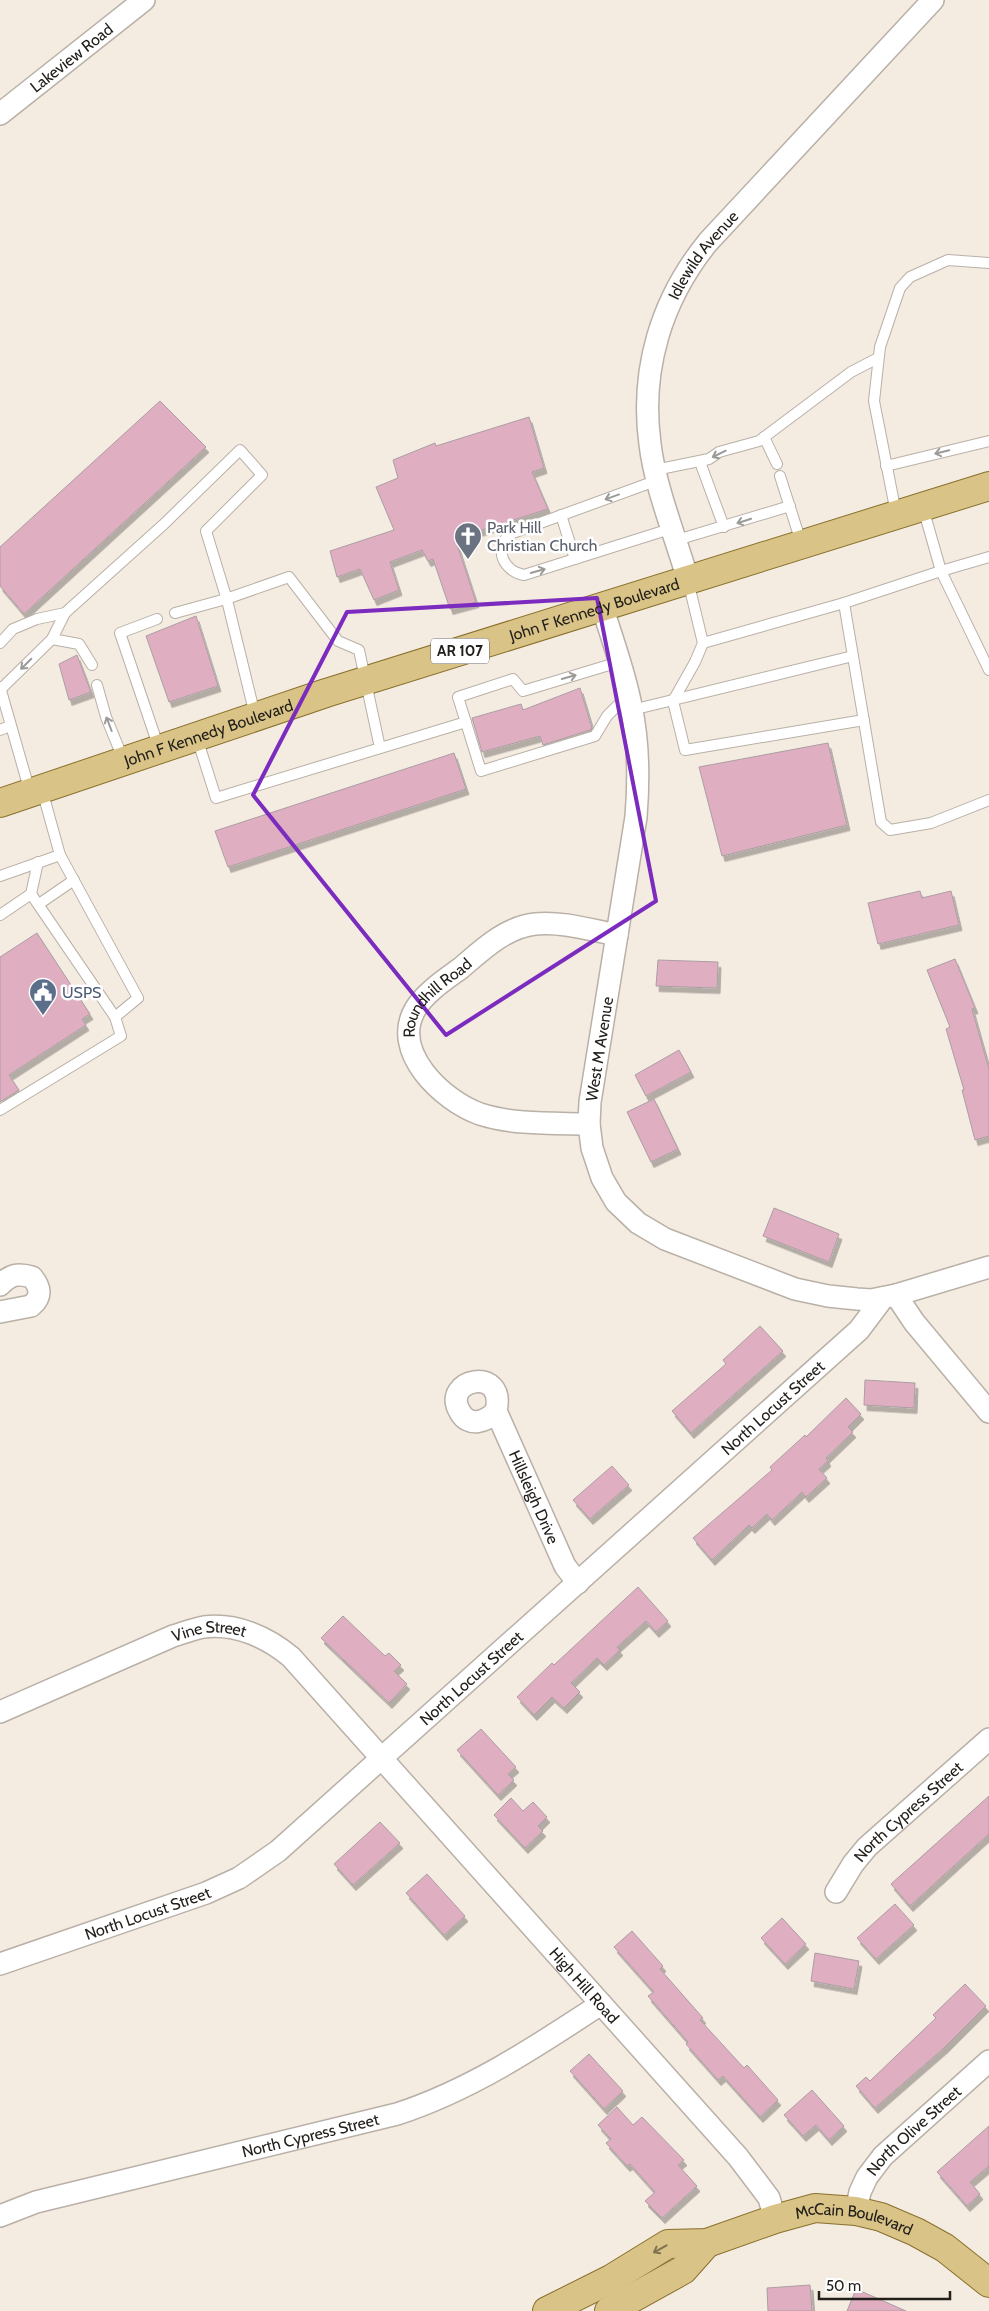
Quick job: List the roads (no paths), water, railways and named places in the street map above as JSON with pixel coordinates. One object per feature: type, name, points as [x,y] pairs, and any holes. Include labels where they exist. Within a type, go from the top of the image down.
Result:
[{"type":"main road","name":"John F Kennedy Boulevard","points":[[0,803],[364,681],[922,505],[989,486]]},
{"type":"main road","name":"McCain Boulevard","points":[[547,2311],[611,2279],[668,2244],[707,2243],[775,2219],[815,2208],[856,2211],[881,2217],[945,2248],[989,2283]]},
{"type":"main road","name":"McCain Boulevard","points":[[609,2311],[683,2270],[707,2243]]},
{"type":"street","name":"Lakeview Road","points":[[0,114],[144,0]]},
{"type":"street","name":"Idlewild Avenue","points":[[688,580],[657,475],[650,445],[647,411],[651,362],[666,310],[684,276],[708,242],[933,0]]},
{"type":"street","name":"West M Avenue","points":[[602,606],[630,702],[638,754],[636,818],[590,1102],[589,1124],[592,1148],[602,1178],[616,1202],[638,1223],[658,1235],[795,1289],[828,1296],[857,1299],[890,1296]]},
{"type":"street","name":"Roundhill Road","points":[[589,1124],[522,1121],[481,1114],[464,1107],[445,1094],[426,1076],[414,1057],[410,1024],[416,1007],[432,990],[510,931],[533,924],[548,924],[617,935]]},
{"type":"street","points":[[989,1267],[890,1296],[989,1412]]},
{"type":"street","points":[[0,1285],[11,1276],[22,1274],[32,1277],[40,1291],[32,1306],[0,1312]]},
{"type":"street","name":"North Locust Street","points":[[0,1964],[206,1893],[239,1878],[278,1851],[859,1330],[890,1296]]},
{"type":"street","name":"Hillsleigh Drive","points":[[496,1411],[566,1566],[578,1583]]},
{"type":"street","name":"Vine Street","points":[[0,1712],[173,1636],[202,1627],[241,1630],[266,1638],[291,1657],[382,1758]]},
{"type":"street","name":"North Cypress Street","points":[[836,1892],[852,1864],[867,1848],[989,1739]]},
{"type":"street","name":"High Hill Road","points":[[382,1758],[738,2157],[769,2198],[775,2219]]},
{"type":"street","name":"North Cypress Street","points":[[0,2216],[36,2202],[397,2114],[424,2105],[456,2091],[502,2065],[602,2004]]},
{"type":"street","name":"North Olive Street","points":[[856,2211],[860,2192],[867,2177],[883,2156],[989,2061]]},
{"type":"lane","points":[[896,514],[874,401],[880,347],[900,288],[910,277],[948,260],[989,263]]},
{"type":"lane","points":[[790,506],[724,527],[675,534],[575,559],[524,575],[515,573],[503,560],[501,552],[505,539],[510,534],[657,475],[700,462],[719,452],[759,441],[851,372],[878,358]]},
{"type":"lane","points":[[764,437],[777,464]]},
{"type":"lane","points":[[886,466],[989,441]]},
{"type":"lane","points":[[115,1017],[138,998],[60,855],[10,726],[0,688],[52,639],[66,612],[164,524],[240,450],[262,475],[206,531],[226,599],[256,718]]},
{"type":"lane","points":[[700,462],[724,527]]},
{"type":"lane","points":[[780,476],[801,544]]},
{"type":"lane","points":[[922,505],[941,571],[989,670]]},
{"type":"lane","points":[[561,515],[575,559]]},
{"type":"lane","points":[[703,643],[844,603],[989,557]]},
{"type":"lane","points":[[175,613],[226,599],[289,577],[338,641],[359,650],[364,681],[380,748]]},
{"type":"lane","points":[[688,580],[703,643],[695,662],[673,701],[685,750],[864,720]]},
{"type":"lane","points":[[844,603],[880,822],[890,830],[931,822],[989,800]]},
{"type":"lane","points":[[0,643],[13,629],[66,612]]},
{"type":"lane","points":[[157,619],[120,633],[160,750]]},
{"type":"lane","points":[[52,639],[79,644],[92,665]]},
{"type":"lane","points":[[619,662],[523,691],[513,679],[458,697],[481,770],[595,736],[607,716],[630,702],[673,701],[854,656]]},
{"type":"lane","points":[[97,685],[106,717],[124,762]]},
{"type":"lane","points":[[197,738],[216,798],[466,722]]},
{"type":"lane","points":[[0,730],[10,726]]},
{"type":"lane","points":[[0,876],[60,855]]},
{"type":"lane","points":[[0,915],[31,894],[38,862]]},
{"type":"lane","points":[[38,904],[74,880]]},
{"type":"lane","points":[[0,1110],[121,1036],[115,1017],[31,894]]},
{"type":"place","name":"Park Hill Christian Church","points":[[468,560]]},
{"type":"place","name":"USPS","points":[[43,1016]]}]
